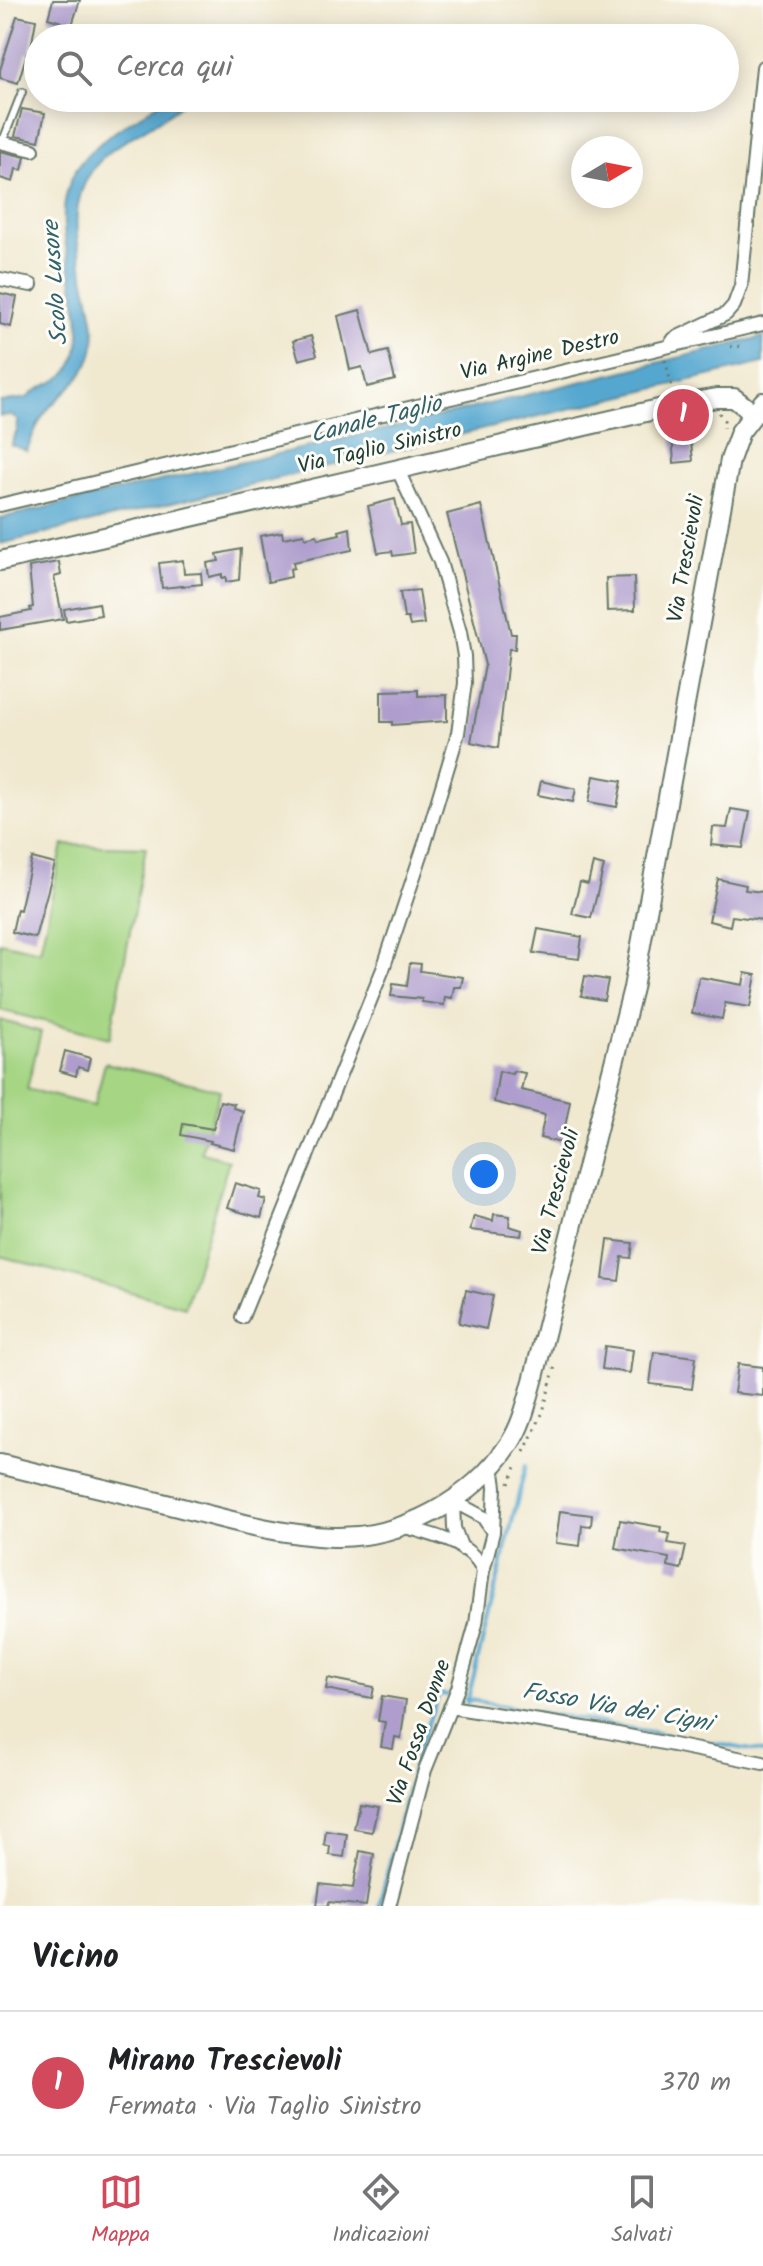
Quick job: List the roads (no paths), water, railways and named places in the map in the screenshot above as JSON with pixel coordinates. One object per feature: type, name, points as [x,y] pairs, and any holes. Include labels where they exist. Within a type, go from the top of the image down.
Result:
[{"type":"main road","name":"Via Taglio Sinistro","points":[[0,561],[703,400],[734,398],[758,408]]},
{"type":"main road","name":"Via Trescievoli","points":[[0,1464],[259,1528],[337,1537],[402,1526],[453,1501],[477,1482],[510,1443],[526,1407],[616,1060],[653,888],[722,496],[740,432],[758,408]]},
{"type":"street","points":[[666,349],[674,339],[726,314],[734,305],[741,286],[763,67]]},
{"type":"street","points":[[1,143],[33,150]]},
{"type":"street","points":[[0,279],[31,285]]},
{"type":"street","name":"Via Argine Destro","points":[[0,505],[763,324]]},
{"type":"street","points":[[242,1317],[383,969],[458,733],[465,683],[460,632],[440,562],[398,470]]},
{"type":"street","name":"Via Fossa Donne","points":[[389,1906],[425,1770],[450,1707],[476,1624],[483,1571],[493,1532],[495,1487],[492,1465]]},
{"type":"street","points":[[453,1501],[454,1528],[462,1549]]},
{"type":"street","points":[[453,1501],[483,1517],[493,1532]]},
{"type":"street","points":[[402,1526],[453,1543],[478,1560],[483,1571]]},
{"type":"street","points":[[450,1707],[603,1731],[763,1763]]},
{"type":"lane","points":[[1,143],[22,92]]},
{"type":"water","points":[[145,112],[171,112],[108,153],[87,179],[80,195],[77,230],[93,321],[93,351],[80,376],[42,418],[27,451],[11,445],[18,421],[12,415],[0,416],[0,402],[27,398],[62,377],[71,367],[78,345],[79,321],[65,239],[64,211],[69,184],[83,160],[112,134]]},
{"type":"water","points":[[763,337],[763,363],[0,544],[0,518],[403,425]]},
{"type":"waterway","points":[[467,1703],[526,1465]]},
{"type":"waterway","name":"Fosso Via dei Cigni","points":[[379,1906],[418,1749],[439,1694],[448,1695]]},
{"type":"waterway","name":"Fosso Via dei Cigni","points":[[465,1699],[763,1752]]},
{"type":"place","name":"Mirano Trescievoli","points":[[683,415]]},
{"type":"water label","name":"Scolo Lusore","points":[[56,283]]},
{"type":"water label","name":"Canale Taglio","points":[[376,420]]}]
